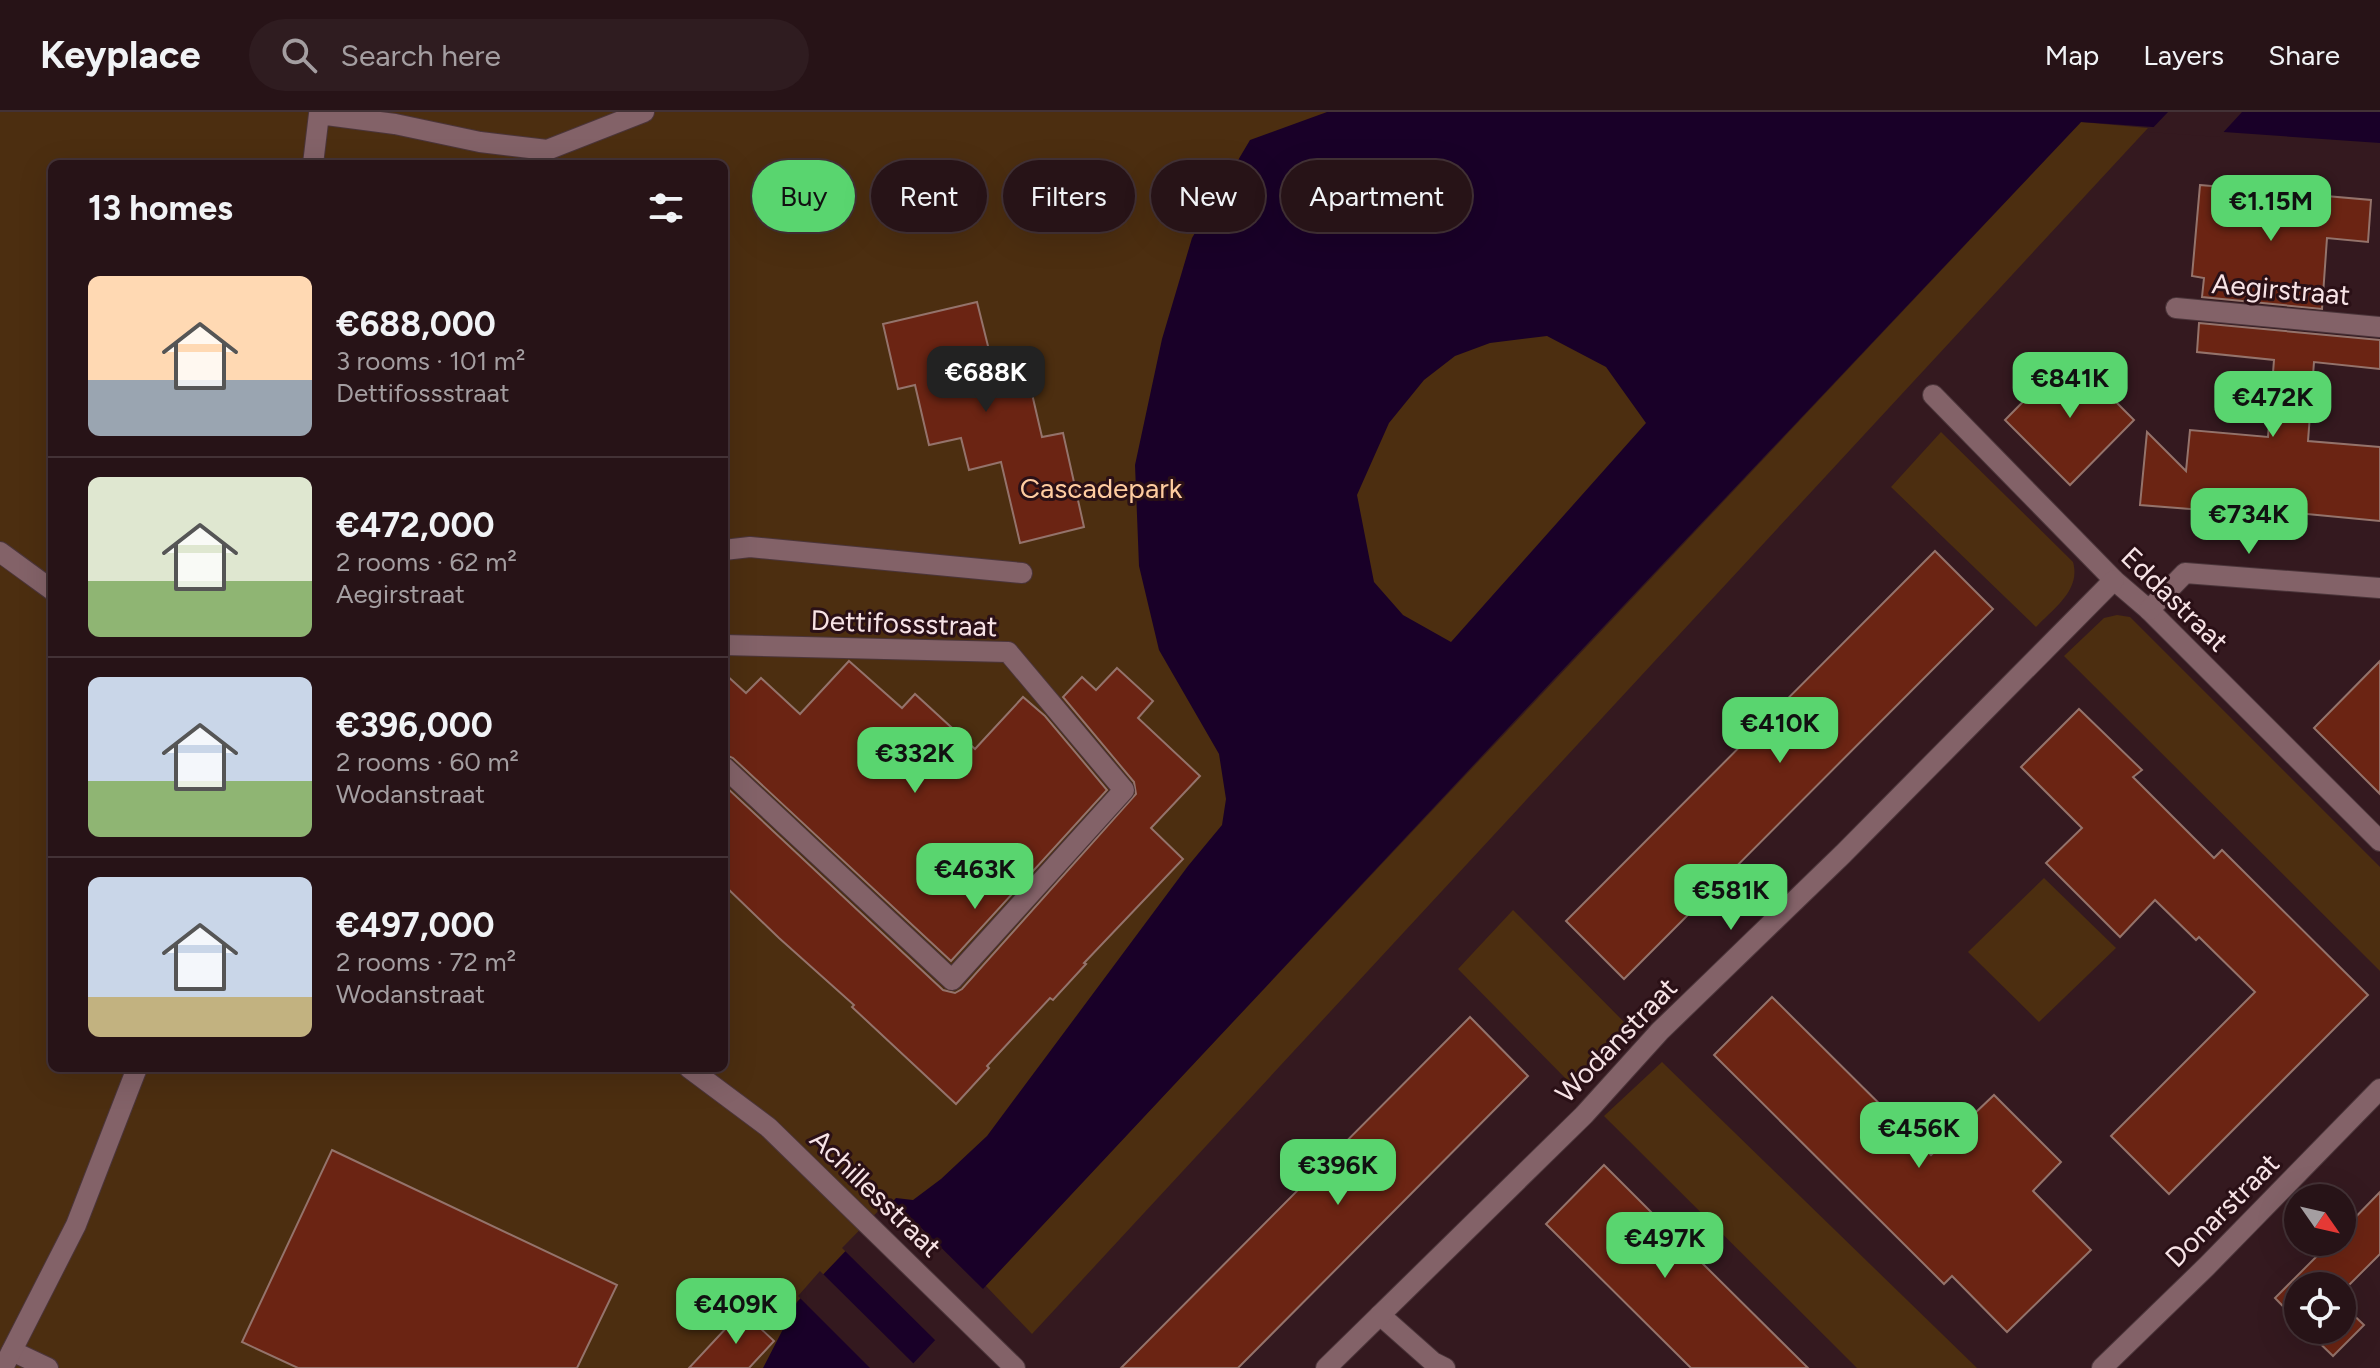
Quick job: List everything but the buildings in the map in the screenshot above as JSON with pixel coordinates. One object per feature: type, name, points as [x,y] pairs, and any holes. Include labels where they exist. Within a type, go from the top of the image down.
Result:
[{"type":"street","points":[[313,160],[319,114],[395,124],[480,142],[547,150],[644,112]]},
{"type":"street","name":"Aegirstraat","points":[[2176,308],[2380,327]]},
{"type":"street","name":"Eddastraat","points":[[1933,395],[2114,580],[2149,610],[2380,841]]},
{"type":"street","name":"Dettifossstraat","points":[[728,550],[750,547],[1022,573]]},
{"type":"street","points":[[0,552],[48,587]]},
{"type":"street","points":[[2149,610],[2185,573],[2380,588]]},
{"type":"street","name":"Wodanstraat","points":[[1326,1368],[1584,1115],[1660,1031],[1843,854],[2114,580]]},
{"type":"street","name":"Dettifossstraat","points":[[728,645],[1008,652],[1124,790],[952,980],[728,771]]},
{"type":"street","points":[[48,1368],[8,1359],[76,1225],[135,1072]]},
{"type":"street","name":"Achillesstraat","points":[[694,1072],[768,1127],[1015,1368]]},
{"type":"street","name":"Donarstraat","points":[[2102,1368],[2380,1089]]},
{"type":"street","points":[[1380,1315],[1433,1362],[1445,1368]]},
{"type":"green space","name":"Cascadepark","points":[[0,112],[1946,112],[807,1368],[0,1368]]},
{"type":"green space","points":[[2081,122],[2148,128],[1032,1334],[985,1285]]},
{"type":"green space","points":[[1941,432],[2073,562],[2070,590],[2036,627],[1891,487]]},
{"type":"green space","points":[[2117,615],[2130,617],[2380,867],[2380,971],[2064,656],[2104,618]]},
{"type":"green space","points":[[2044,878],[2116,948],[2039,1022],[1968,952]]},
{"type":"green space","points":[[1513,910],[1630,1028],[1573,1086],[1458,969]]},
{"type":"green space","points":[[1662,1062],[1977,1368],[1857,1368],[1604,1116]]},
{"type":"shaded area","points":[[1327,112],[2380,112],[2380,143],[2081,122],[909,1368],[763,1368],[797,1302],[896,1198],[913,1200],[941,1179],[987,1136],[1188,866],[1222,825],[1226,799],[1219,754],[1159,650],[1139,566],[1135,465],[1162,339],[1192,238],[1196,232],[1265,232],[1265,160],[1238,160],[1250,140]],"holes":[[[1547,336],[1606,367],[1646,423],[1451,642],[1403,615],[1374,582],[1357,495],[1389,423],[1424,380],[1455,356],[1490,343]]]},
{"type":"pier","points":[[2168,112],[2242,112],[2219,137],[2149,132]]},
{"type":"pier","points":[[891,1198],[985,1291],[938,1343],[842,1248]]},
{"type":"pier","points":[[820,1271],[916,1366],[914,1368],[870,1368],[798,1296]]}]
